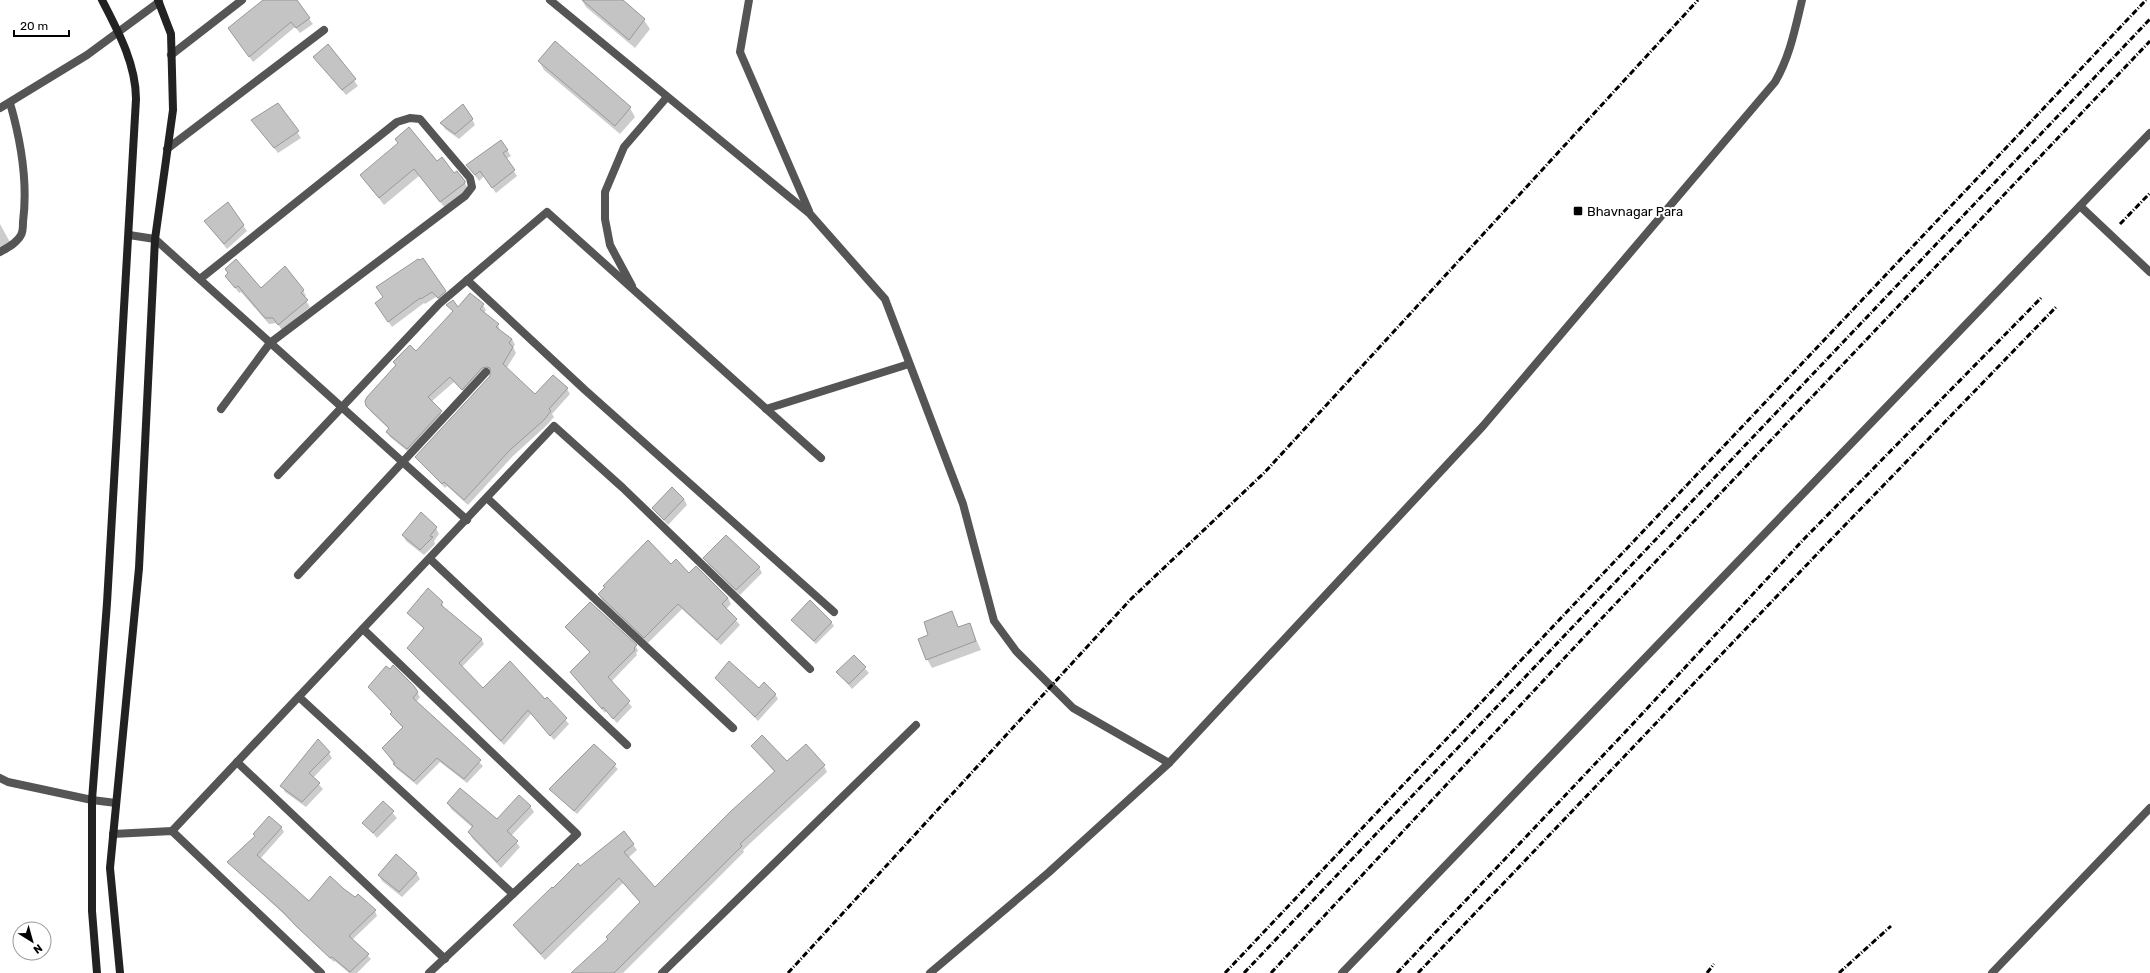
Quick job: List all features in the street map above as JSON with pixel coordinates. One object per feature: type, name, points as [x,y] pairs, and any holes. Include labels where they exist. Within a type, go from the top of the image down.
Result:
[{"type":"street","points":[[97,973],[92,910],[92,800],[107,603],[129,234],[136,88],[135,78],[118,31],[102,0]]},
{"type":"street","points":[[171,55],[242,0]]},
{"type":"street","points":[[550,0],[810,214],[885,299],[963,504],[994,621],[1016,651],[1073,708],[1169,763]]},
{"type":"street","points":[[749,0],[740,52],[810,214]]},
{"type":"street","points":[[930,973],[1048,873],[1169,763],[1483,426],[1775,82],[1785,64],[1791,47],[1802,0]]},
{"type":"street","points":[[0,108],[27,93],[87,55],[159,1],[171,34],[173,110],[155,239],[139,568],[110,868],[120,973]]},
{"type":"street","points":[[167,149],[324,30]]},
{"type":"street","points":[[634,291],[610,245],[605,219],[606,192],[624,147],[667,97]]},
{"type":"street","points":[[0,252],[10,247],[22,234],[24,212],[25,188],[18,129],[10,102]]},
{"type":"street","points":[[200,279],[397,122],[410,118],[420,119],[470,178],[472,187],[465,196],[270,343],[221,409]]},
{"type":"street","points":[[1342,973],[2150,133]]},
{"type":"street","points":[[2080,206],[2150,272]]},
{"type":"street","points":[[278,475],[439,304],[546,212],[821,458]]},
{"type":"street","points":[[129,234],[155,239],[467,520]]},
{"type":"street","points":[[467,280],[585,390],[834,612]]},
{"type":"street","points":[[766,409],[909,364]]},
{"type":"street","points":[[298,575],[486,372]]},
{"type":"street","points":[[113,834],[172,831],[467,520],[554,426],[623,488],[810,670]]},
{"type":"street","points":[[487,498],[733,728]]},
{"type":"street","points":[[430,559],[627,745]]},
{"type":"street","points":[[363,629],[577,834],[429,973]]},
{"type":"street","points":[[299,697],[513,894]]},
{"type":"street","points":[[662,973],[916,725]]},
{"type":"street","points":[[237,762],[445,959]]},
{"type":"street","points":[[0,778],[8,782],[92,800],[116,803]]},
{"type":"street","points":[[1992,973],[2150,808]]},
{"type":"street","points":[[172,831],[321,973]]},
{"type":"building","points":[[263,0],[297,0],[310,18],[296,28],[291,22],[249,57],[228,28]]},
{"type":"building","points":[[582,0],[623,0],[645,19],[629,40]]},
{"type":"building","points":[[555,41],[631,107],[615,126],[538,61]]},
{"type":"building","points":[[328,44],[356,79],[342,90],[313,57]]},
{"type":"building","points":[[278,103],[299,131],[274,148],[251,120]]},
{"type":"building","points":[[463,104],[473,119],[455,134],[440,123]]},
{"type":"building","points":[[409,127],[437,161],[442,157],[454,173],[457,171],[465,181],[465,183],[440,202],[414,169],[379,198],[360,175],[398,143],[395,139]]},
{"type":"building","points":[[501,140],[508,150],[503,153],[515,170],[492,188],[480,171],[475,175],[466,165]]},
{"type":"building","points":[[228,202],[244,225],[224,244],[204,221]]},
{"type":"building","points":[[423,258],[446,291],[438,298],[432,292],[421,299],[420,298],[388,322],[375,303],[383,297],[376,287],[418,259],[420,260]]},
{"type":"building","points":[[236,259],[261,288],[285,266],[304,290],[301,293],[308,300],[278,325],[273,318],[265,318],[238,286],[235,288],[225,276],[228,273],[225,269]]},
{"type":"building","points":[[470,293],[484,304],[480,309],[499,324],[496,327],[512,339],[509,343],[513,347],[503,364],[535,394],[553,375],[568,388],[549,409],[551,411],[544,420],[510,450],[464,500],[444,482],[442,484],[415,457],[490,376],[490,368],[482,368],[462,390],[450,377],[428,397],[442,411],[407,449],[386,432],[389,428],[366,406],[365,401],[396,365],[393,362],[410,345],[416,351],[453,311],[446,305],[453,300],[458,307]]},
{"type":"building","points":[[672,487],[684,499],[664,520],[652,508]]},
{"type":"building","points":[[421,512],[437,527],[430,536],[433,537],[420,550],[402,535]]},
{"type":"building","points":[[726,535],[760,567],[736,590],[703,558]]},
{"type":"building","points":[[648,540],[671,564],[676,559],[689,573],[696,566],[728,598],[722,604],[737,619],[717,640],[678,604],[644,638],[598,594],[605,587],[603,586]]},
{"type":"building","points":[[428,588],[443,602],[441,605],[482,639],[459,663],[483,688],[510,661],[545,699],[547,697],[567,718],[550,736],[528,710],[501,741],[407,648],[424,628],[407,613]]},
{"type":"building","points":[[810,600],[832,622],[814,641],[791,620]]},
{"type":"building","points":[[590,602],[637,645],[634,648],[635,650],[608,677],[630,701],[613,719],[603,707],[602,709],[570,672],[590,652],[565,627]]},
{"type":"building","points":[[952,611],[958,627],[970,623],[976,641],[926,660],[918,639],[928,635],[924,622]]},
{"type":"building","points":[[854,655],[866,667],[849,684],[836,672]]},
{"type":"building","points":[[729,661],[759,688],[764,682],[776,694],[755,717],[715,678]]},
{"type":"building","points":[[393,665],[418,692],[413,698],[481,760],[464,779],[437,758],[414,781],[393,764],[395,763],[382,748],[403,727],[390,714],[392,712],[368,687],[386,666],[390,669]]},
{"type":"building","points":[[762,735],[787,761],[806,744],[825,765],[740,844],[742,846],[614,973],[571,973],[608,939],[606,937],[640,902],[619,878],[541,954],[513,925],[578,863],[580,866],[624,831],[634,844],[624,852],[655,887],[730,812],[775,771],[751,746]]},
{"type":"building","points":[[318,739],[330,752],[309,773],[320,783],[302,802],[280,786]]},
{"type":"building","points":[[594,744],[616,764],[574,811],[549,789]]},
{"type":"building","points":[[460,788],[497,819],[519,795],[531,806],[507,831],[518,841],[497,862],[468,832],[473,826],[447,803]]},
{"type":"building","points":[[383,801],[394,811],[373,833],[362,823]]},
{"type":"building","points":[[269,816],[282,827],[257,855],[309,901],[330,876],[355,897],[358,894],[376,910],[349,936],[369,954],[350,972],[332,957],[330,958],[283,912],[227,862],[255,836],[253,834]]},
{"type":"building","points":[[396,854],[417,873],[399,892],[378,875]]},
{"type":"railway","points":[[788,973],[1130,600],[1265,472],[1698,0]]},
{"type":"railway","points":[[1225,973],[2146,0]]},
{"type":"railway","points":[[1244,973],[2150,19]]},
{"type":"railway","points":[[1271,973],[1584,637],[2150,41]]},
{"type":"railway","points":[[2120,224],[2150,193]]},
{"type":"railway","points":[[1397,973],[1629,728],[1803,540],[2042,297]]},
{"type":"railway","points":[[1418,973],[1818,553],[2057,306]]},
{"type":"railway","points":[[1839,973],[1891,926]]},
{"type":"railway","points":[[1707,973],[1714,964]]},
{"type":"place","name":"Bhavnagar Para","points":[[1578,211]]}]
